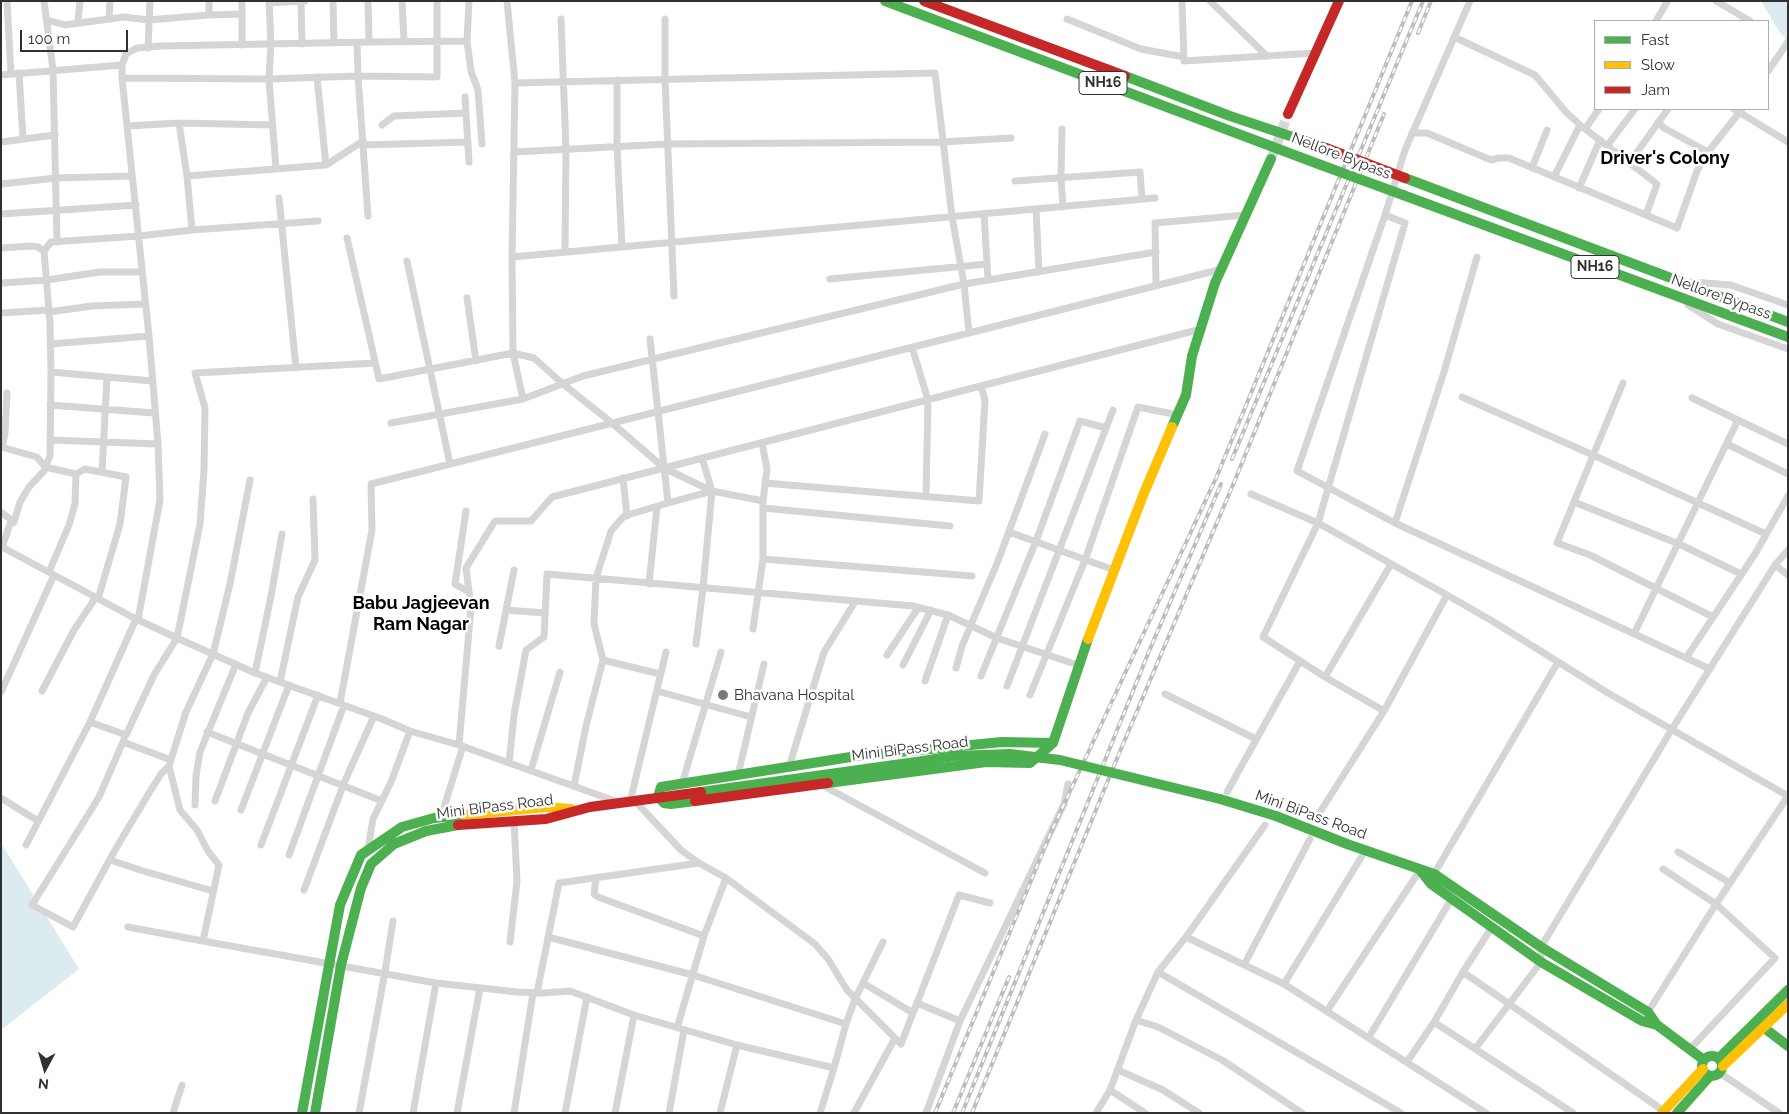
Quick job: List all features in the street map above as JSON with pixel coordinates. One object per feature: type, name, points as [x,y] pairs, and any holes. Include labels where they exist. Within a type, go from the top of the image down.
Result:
[{"type":"main road","name":"Nellore Bypass","points":[[885,1],[1321,165],[1788,337]]},
{"type":"main road","name":"Nellore Bypass","points":[[924,1],[1230,116],[1326,148],[1788,322]]},
{"type":"main road","points":[[1288,114],[1339,1]]},
{"type":"main road","points":[[1053,743],[1002,742],[858,756],[661,787],[658,797],[664,803],[671,804],[986,762],[1030,763],[1053,743],[1078,665],[1114,570],[1186,395],[1192,356],[1215,283],[1270,159]]},
{"type":"main road","name":"Mini BiPass Road","points":[[315,1113],[341,965],[361,888],[371,864],[394,844],[426,831],[439,828],[546,819],[576,810],[658,797],[954,756],[1010,754],[1060,760],[1258,810],[1420,870],[1431,884],[1540,962],[1642,1021],[1657,1026]]},
{"type":"main road","points":[[302,1113],[340,905],[361,855],[402,827],[441,817],[545,807],[576,810]]},
{"type":"main road","points":[[1420,870],[1434,874],[1541,947],[1648,1012],[1657,1026],[1713,1067]]},
{"type":"main road","points":[[1760,1025],[1788,990]]},
{"type":"main road","points":[[1663,1112],[1760,1025],[1788,1004]]},
{"type":"main road","points":[[1760,1025],[1788,1046]]},
{"type":"main road","points":[[1677,1113],[1713,1067]]},
{"type":"street","points":[[7,1],[11,74]]},
{"type":"street","points":[[44,1],[52,70],[57,242]]},
{"type":"street","points":[[78,22],[80,1]]},
{"type":"street","points":[[109,18],[110,1]]},
{"type":"street","points":[[148,48],[150,1]]},
{"type":"street","points":[[209,1],[209,16]]},
{"type":"street","points":[[242,1],[242,45]]},
{"type":"street","points":[[301,1],[302,44]]},
{"type":"street","points":[[276,169],[269,79],[271,45],[269,2],[306,1]]},
{"type":"street","points":[[333,1],[334,43]]},
{"type":"street","points":[[368,1],[369,42]]},
{"type":"street","points":[[402,1],[404,42]]},
{"type":"street","points":[[122,78],[437,77],[437,1]]},
{"type":"street","points":[[470,1],[468,41],[470,70],[478,90],[482,144]]},
{"type":"street","points":[[507,1],[515,82],[512,257],[513,353],[523,399]]},
{"type":"street","points":[[1182,1],[1184,61],[1315,53]]},
{"type":"street","points":[[1210,1],[1267,56]]},
{"type":"street","points":[[1470,1],[1405,150],[1386,215],[1297,471],[1395,523],[1710,669]]},
{"type":"street","points":[[1716,1],[1748,20]]},
{"type":"street","points":[[1657,20],[1667,2]]},
{"type":"street","points":[[47,20],[56,24],[65,24],[124,17],[148,20],[242,14]]},
{"type":"street","points":[[665,18],[665,79],[674,296]]},
{"type":"street","points":[[561,19],[566,149],[565,252]]},
{"type":"street","points":[[1067,19],[1141,49],[1184,57]]},
{"type":"street","points":[[1454,37],[1536,75],[1566,112],[1657,184],[1646,215]]},
{"type":"street","points":[[26,844],[90,722],[137,619],[160,500],[158,444],[149,336],[122,78],[122,65],[126,54],[131,50],[148,48],[468,41]]},
{"type":"street","points":[[357,42],[368,216]]},
{"type":"street","points":[[1769,70],[1788,42]]},
{"type":"street","points":[[1,75],[122,65]]},
{"type":"street","points":[[19,73],[23,138]]},
{"type":"street","points":[[515,82],[935,73],[952,217],[964,284],[969,333]]},
{"type":"street","points":[[317,78],[326,165]]},
{"type":"street","points":[[617,80],[616,147],[622,247]]},
{"type":"street","points":[[464,98],[469,162]]},
{"type":"street","points":[[1554,177],[1583,127],[1598,110]]},
{"type":"street","points":[[1607,146],[1634,110]]},
{"type":"street","points":[[1630,162],[1667,110]]},
{"type":"street","points":[[1412,134],[1427,133],[1491,160],[1509,158],[1678,228],[1697,171],[1708,152],[1739,110],[1788,142]]},
{"type":"street","points":[[382,125],[394,116],[466,113]]},
{"type":"street","points":[[1658,122],[1664,128],[1708,152]]},
{"type":"street","points":[[128,126],[179,123],[273,125]]},
{"type":"street","points":[[179,123],[187,176],[192,230]]},
{"type":"street","points":[[1062,129],[1061,178],[1063,207]]},
{"type":"street","points":[[1532,168],[1547,130]]},
{"type":"street","points":[[1,142],[55,135]]},
{"type":"street","points":[[514,152],[668,144],[943,142],[1011,138]]},
{"type":"street","points":[[1579,188],[1600,140]]},
{"type":"street","points":[[187,176],[326,165],[363,143],[468,142]]},
{"type":"street","points":[[1015,181],[1140,172],[1142,199]]},
{"type":"street","points":[[1,184],[56,178],[132,176]]},
{"type":"street","points":[[279,198],[296,368]]},
{"type":"street","points":[[512,257],[1155,198]]},
{"type":"street","points":[[1,214],[136,205]]},
{"type":"street","points":[[1036,209],[1039,272]]},
{"type":"street","points":[[984,214],[988,280]]},
{"type":"street","points":[[1156,285],[1155,223],[1246,215]]},
{"type":"street","points":[[1384,711],[1325,677],[1263,637],[1318,523],[1329,487],[1405,223],[1386,215]]},
{"type":"street","points":[[318,221],[51,242],[44,251],[49,311],[51,372],[50,456],[46,467],[20,502],[14,522],[10,524],[2,549],[137,619],[255,673],[410,731],[461,745],[574,786],[629,802],[681,850],[699,863],[726,878],[815,944],[828,958],[847,990],[901,1044],[959,895],[990,903]]},
{"type":"street","points":[[347,238],[379,379],[513,353],[534,358],[664,468],[712,491],[764,504],[950,526]]},
{"type":"street","points":[[1,248],[31,246],[38,247],[44,251]]},
{"type":"street","points":[[391,423],[523,399],[583,376],[964,284],[1156,252]]},
{"type":"street","points":[[1395,523],[1444,372],[1477,257]]},
{"type":"street","points":[[407,260],[450,464]]},
{"type":"street","points":[[830,278],[987,264]]},
{"type":"street","points":[[289,854],[342,704],[372,530],[371,484],[1222,269]]},
{"type":"street","points":[[1,283],[46,280],[100,272],[141,272]]},
{"type":"street","points":[[1674,280],[1732,285],[1788,305]]},
{"type":"street","points":[[1674,296],[1718,324],[1788,349]]},
{"type":"street","points":[[467,298],[476,361]]},
{"type":"street","points":[[1,313],[145,304]]},
{"type":"street","points":[[441,817],[461,745],[472,607],[466,568],[496,521],[531,521],[552,497],[1201,329]]},
{"type":"street","points":[[50,344],[149,336]]},
{"type":"street","points":[[650,339],[668,502]]},
{"type":"street","points":[[912,347],[928,400],[926,496]]},
{"type":"street","points":[[250,480],[230,584],[213,654],[186,712],[170,763],[149,793],[74,927],[32,905],[99,797],[154,675],[176,638],[202,511],[204,408],[195,373],[375,363]]},
{"type":"street","points":[[51,372],[152,381]]},
{"type":"street","points":[[102,472],[107,377]]},
{"type":"street","points":[[1623,383],[1557,543],[1590,555],[1713,618]]},
{"type":"street","points":[[765,483],[979,501],[985,400],[981,386]]},
{"type":"street","points":[[7,394],[5,433],[2,447],[37,457],[46,467],[76,474],[85,469],[126,477],[120,524],[97,598],[74,630],[42,691]]},
{"type":"street","points":[[1462,397],[1766,534]]},
{"type":"street","points":[[1692,398],[1788,444]]},
{"type":"street","points":[[50,405],[154,413]]},
{"type":"street","points":[[1030,695],[1085,560],[1138,407],[1178,415]]},
{"type":"street","points":[[1007,686],[1114,410]]},
{"type":"street","points":[[1634,634],[1738,420]]},
{"type":"street","points":[[981,676],[1036,542],[1080,422],[1106,428]]},
{"type":"street","points":[[956,668],[1045,434]]},
{"type":"street","points":[[50,440],[158,444]]},
{"type":"street","points":[[752,629],[763,559],[767,469],[762,443]]},
{"type":"street","points":[[1727,444],[1788,474]]},
{"type":"street","points":[[696,644],[712,491],[702,458]]},
{"type":"street","points":[[1,692],[51,574],[69,525],[75,504],[76,474]]},
{"type":"street","points":[[623,478],[627,516]]},
{"type":"street","points":[[574,786],[586,726],[604,660],[594,624],[596,578],[611,531],[627,516],[668,502],[712,491]]},
{"type":"street","points":[[1251,494],[1318,523],[1447,595],[1608,693],[1788,796],[1716,904],[1648,1012]]},
{"type":"street","points":[[1686,658],[1741,574],[1788,496]]},
{"type":"street","points":[[280,682],[298,597],[315,560],[313,499]]},
{"type":"street","points":[[1574,502],[1678,544],[1741,574]]},
{"type":"street","points":[[649,584],[657,507]]},
{"type":"street","points":[[466,511],[455,584],[469,592]]},
{"type":"street","points":[[1,512],[14,522]]},
{"type":"street","points":[[1009,532],[1114,570]]},
{"type":"street","points":[[255,673],[282,534]]},
{"type":"street","points":[[1475,1049],[1540,962],[1541,947],[1672,729],[1775,565],[1788,550]]},
{"type":"street","points":[[763,559],[972,576]]},
{"type":"street","points":[[1325,677],[1391,564]]},
{"type":"street","points":[[1775,565],[1788,574]]},
{"type":"street","points":[[499,646],[514,570]]},
{"type":"street","points":[[509,762],[514,716],[526,650],[544,637],[548,574],[931,610],[948,615],[997,638],[1078,665]]},
{"type":"street","points":[[1316,820],[1384,711],[1447,595]]},
{"type":"street","points":[[789,767],[824,652],[855,602]]},
{"type":"street","points":[[887,655],[918,608]]},
{"type":"street","points":[[506,610],[545,613]]},
{"type":"street","points":[[904,665],[931,610]]},
{"type":"street","points":[[925,681],[948,615]]},
{"type":"street","points":[[629,802],[666,652]]},
{"type":"street","points":[[682,784],[721,652]]},
{"type":"street","points":[[604,660],[660,674]]},
{"type":"street","points":[[1227,792],[1300,661]]},
{"type":"street","points":[[1434,874],[1558,662]]},
{"type":"street","points":[[195,805],[198,760],[207,732],[236,664]]},
{"type":"street","points":[[738,775],[764,664]]},
{"type":"street","points":[[531,770],[560,672]]},
{"type":"street","points":[[215,802],[248,712],[267,677]]},
{"type":"street","points":[[241,810],[289,685]]},
{"type":"street","points":[[657,691],[752,717]]},
{"type":"street","points":[[1165,694],[1256,739]]},
{"type":"street","points":[[261,845],[318,695]]},
{"type":"street","points":[[304,890],[344,785],[374,716]]},
{"type":"street","points":[[90,722],[170,763]]},
{"type":"street","points":[[368,849],[373,819],[391,782],[410,731]]},
{"type":"street","points":[[207,732],[291,766],[318,774],[382,801]]},
{"type":"street","points":[[170,763],[180,810],[220,866],[202,941]]},
{"type":"street","points":[[820,784],[985,873]]},
{"type":"street","points":[[926,1113],[960,1021],[1064,804],[1068,784]]},
{"type":"street","points":[[1,798],[38,822]]},
{"type":"street","points":[[510,942],[517,881],[514,821]]},
{"type":"street","points":[[1096,1113],[1110,1090],[1136,1020],[1158,972],[1265,825]]},
{"type":"street","points":[[1244,965],[1310,839]]},
{"type":"street","points":[[1678,852],[1730,883]]},
{"type":"street","points":[[1284,984],[1362,856]]},
{"type":"street","points":[[110,860],[213,892]]},
{"type":"street","points":[[514,1113],[535,993],[559,883],[699,863]]},
{"type":"street","points":[[1663,869],[1716,904],[1775,958],[1690,1049]]},
{"type":"street","points":[[1327,1011],[1420,870]]},
{"type":"street","points":[[596,878],[594,894],[598,897],[704,936]]},
{"type":"street","points":[[669,1113],[681,1029],[692,975],[704,936],[726,878]]},
{"type":"street","points":[[1368,1037],[1452,898]]},
{"type":"street","points":[[358,1113],[393,922]]},
{"type":"street","points":[[128,926],[202,941],[385,972],[436,983],[535,993],[570,991],[634,1015],[681,1029],[834,1068]]},
{"type":"street","points":[[1407,1062],[1434,1022],[1492,927]]},
{"type":"street","points":[[1186,936],[1284,984],[1486,1113]]},
{"type":"street","points":[[548,937],[692,975],[846,1024]]},
{"type":"street","points":[[820,1113],[855,999],[882,942]]},
{"type":"street","points":[[1158,972],[1401,1113]]},
{"type":"street","points":[[1463,972],[1663,1112]]},
{"type":"street","points":[[413,1113],[436,983]]},
{"type":"street","points":[[863,984],[913,1013]]},
{"type":"street","points":[[457,1113],[480,988]]},
{"type":"street","points":[[565,1113],[587,996]]},
{"type":"street","points":[[917,1003],[960,1021]]},
{"type":"street","points":[[615,1113],[634,1015]]},
{"type":"street","points":[[1136,1020],[1158,1027],[1222,1060],[1302,1113]]},
{"type":"street","points":[[1434,1022],[1572,1113]]},
{"type":"street","points":[[854,1113],[895,1038]]},
{"type":"street","points":[[720,1113],[737,1044]]},
{"type":"street","points":[[1713,1067],[1779,1113]]},
{"type":"street","points":[[1118,1070],[1163,1090],[1200,1113]]},
{"type":"street","points":[[173,1113],[182,1085]]},
{"type":"street","points":[[1110,1090],[1145,1113]]},
{"type":"shaded area","points":[[1761,1],[1788,1],[1788,42],[1778,30]]},
{"type":"shaded area","points":[[1,843],[79,969],[1,1030]]},
{"type":"tunnel","points":[[1271,159],[1288,114]]},
{"type":"railway","points":[[935,1113],[1052,830],[1217,476],[1412,1]]},
{"type":"railway","points":[[1232,459],[1423,1]]},
{"type":"railway","points":[[1418,33],[1431,1]]},
{"type":"railway","points":[[972,1113],[1118,756],[1235,480],[1384,114]]},
{"type":"railway","points":[[962,1113],[1150,649],[1221,484]]},
{"type":"railway","points":[[953,1113],[1009,977]]},
{"type":"traffic: fast","points":[[885,1],[1321,165]]},
{"type":"traffic: fast","points":[[1125,76],[1230,116],[1326,148]]},
{"type":"traffic: fast","points":[[1172,427],[1186,395],[1192,356],[1215,283],[1271,159]]},
{"type":"traffic: fast","points":[[1321,165],[1403,195]]},
{"type":"traffic: fast","points":[[1405,178],[1788,322]]},
{"type":"traffic: fast","points":[[1403,195],[1788,337]]},
{"type":"traffic: fast","points":[[828,783],[986,762],[1030,763],[1053,743],[1088,639]]},
{"type":"traffic: fast","points":[[695,801],[671,804],[664,803],[658,797],[661,787],[857,756],[1002,742],[1053,743]]},
{"type":"traffic: fast","points":[[923,761],[954,756],[1010,754],[1060,760],[1220,799]]},
{"type":"traffic: fast","points":[[701,792],[923,761]]},
{"type":"traffic: fast","points":[[1220,799],[1276,816],[1347,844],[1434,874],[1541,947],[1648,1012],[1657,1025],[1704,1060]]},
{"type":"traffic: fast","points":[[302,1113],[340,905],[361,855],[402,827],[434,818],[464,815]]},
{"type":"traffic: fast","points":[[315,1113],[341,965],[361,888],[371,864],[394,844],[426,831],[458,825]]},
{"type":"traffic: fast","points":[[1420,870],[1431,884],[1541,962],[1642,1021],[1657,1025]]},
{"type":"traffic: fast","points":[[1719,1058],[1788,990]]},
{"type":"traffic: fast","points":[[1759,1024],[1788,1046]]},
{"type":"traffic: fast","points":[[1712,1056],[1719,1059],[1722,1066],[1719,1073],[1712,1076],[1705,1073],[1702,1066],[1705,1059],[1712,1056]]},
{"type":"traffic: fast","points":[[1677,1113],[1710,1076]]},
{"type":"traffic: slow","points":[[1088,639],[1144,493],[1172,427]]},
{"type":"traffic: slow","points":[[464,815],[545,807],[571,809]]},
{"type":"traffic: slow","points":[[1723,1066],[1788,1004]]},
{"type":"traffic: slow","points":[[1662,1113],[1703,1069]]},
{"type":"traffic: jam","points":[[924,1],[1125,76]]},
{"type":"traffic: jam","points":[[1288,114],[1339,1]]},
{"type":"traffic: jam","points":[[1326,148],[1405,178]]},
{"type":"traffic: jam","points":[[695,801],[828,783]]},
{"type":"traffic: jam","points":[[458,825],[546,819],[590,807],[701,792]]},
{"type":"place","name":"Bhavana Hospital","points":[[723,695]]},
{"type":"district","name":"Driver's Colony","points":[[1665,159]]},
{"type":"district","name":"Babu Jagjeevan Ram Nagar","points":[[421,614]]}]
